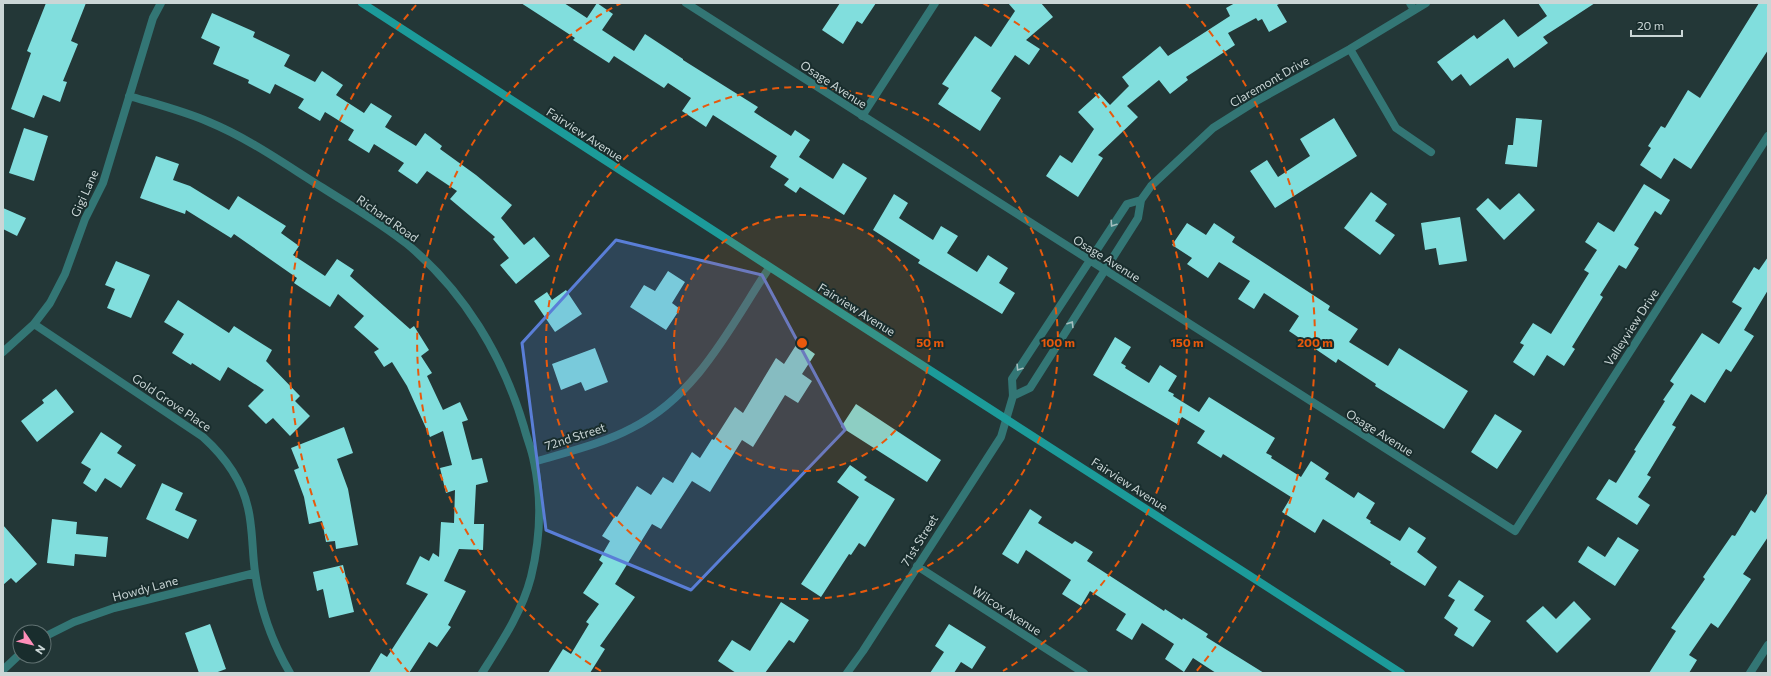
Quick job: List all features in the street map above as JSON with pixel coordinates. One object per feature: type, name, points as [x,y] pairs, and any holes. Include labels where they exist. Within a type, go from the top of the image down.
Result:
[{"type":"street","name":"Gigi Lane","points":[[3,352],[34,324],[50,303],[65,274],[85,219],[103,183],[152,18],[161,3]]},
{"type":"street","name":"Fairview Avenue","points":[[362,3],[769,268],[1006,418],[1401,673]]},
{"type":"street","name":"Osage Avenue","points":[[686,3],[1104,271],[1515,531]]},
{"type":"street","points":[[862,116],[935,3]]},
{"type":"street","name":"Claremont Drive","points":[[1013,396],[1030,388],[1138,218],[1141,200],[1161,176],[1213,128],[1251,104],[1350,49],[1412,6],[1426,3]]},
{"type":"street","points":[[1350,49],[1396,128],[1430,152]]},
{"type":"street","name":"Richard Road","points":[[129,96],[191,115],[245,139],[385,228],[422,258],[456,294],[487,339],[510,390],[534,462]]},
{"type":"street","name":"Valleyview Drive","points":[[1515,531],[1768,136]]},
{"type":"street","name":"Claremont Drive","points":[[1006,418],[1013,396],[1012,379],[1127,204],[1141,200]]},
{"type":"street","name":"72nd Street","points":[[482,673],[514,620],[531,578],[539,525],[534,462],[612,437],[633,428],[674,400],[705,367],[769,268]]},
{"type":"street","name":"Gold Grove Place","points":[[34,324],[203,437],[215,447],[226,461],[235,477],[248,508],[255,573],[268,627],[290,673]]},
{"type":"street","name":"71st Street","points":[[847,673],[863,651],[1001,437],[1006,418]]},
{"type":"street","name":"Wilcox Avenue","points":[[917,566],[1084,673]]},
{"type":"street","name":"Howdy Lane","points":[[52,633],[74,622],[114,608],[255,573]]},
{"type":"street","points":[[1750,673],[1768,645]]},
{"type":"street","points":[[3,670],[12,662]]},
{"type":"highlighted area","points":[[616,240],[762,275],[845,430],[691,590],[546,530],[522,343]]},
{"type":"building","points":[[46,3],[86,3],[71,41],[78,44],[63,81],[67,82],[60,102],[43,95],[34,118],[11,109],[31,53],[27,51]]},
{"type":"building","points":[[521,3],[564,3],[587,18],[597,3],[613,14],[602,30],[634,51],[645,34],[683,60],[758,107],[754,112],[791,136],[795,130],[810,140],[799,157],[833,179],[843,163],[867,178],[844,215],[800,187],[796,193],[784,185],[789,179],[770,167],[777,156],[713,115],[706,127],[682,111],[691,98],[668,83],[664,88],[614,56],[609,63],[573,40],[575,38]]},
{"type":"building","points":[[840,3],[876,3],[862,24],[857,21],[843,44],[822,30]]},
{"type":"building","points":[[1008,3],[1041,3],[1053,17],[1026,40],[1040,49],[1029,65],[1015,55],[991,91],[1001,98],[980,131],[938,104],[949,88],[942,84],[975,36],[991,47],[1015,11]]},
{"type":"building","points":[[1235,3],[1281,3],[1277,5],[1287,22],[1269,32],[1262,19],[1258,21],[1256,18],[1228,33],[1235,45],[1186,77],[1188,80],[1170,94],[1159,80],[1127,106],[1138,117],[1098,155],[1103,158],[1078,197],[1046,176],[1060,155],[1072,163],[1094,129],[1078,112],[1099,93],[1110,105],[1129,86],[1122,77],[1160,46],[1168,56],[1230,16],[1226,8]]},
{"type":"building","points":[[1538,3],[1595,3],[1543,37],[1548,43],[1514,68],[1508,58],[1470,86],[1461,74],[1452,81],[1437,62],[1474,35],[1477,39],[1504,19],[1518,37],[1547,16]]},
{"type":"building","points":[[1759,3],[1768,3],[1768,50],[1691,169],[1674,158],[1661,179],[1640,165],[1651,148],[1648,146],[1661,126],[1665,128],[1688,90],[1700,98]]},
{"type":"building","points":[[212,13],[255,32],[253,37],[290,55],[284,66],[315,82],[322,71],[343,85],[336,95],[364,113],[371,103],[392,116],[385,127],[416,146],[425,133],[442,146],[440,149],[476,175],[512,205],[501,218],[524,245],[534,237],[550,256],[516,284],[500,265],[509,258],[493,239],[495,237],[450,199],[457,191],[427,171],[417,184],[398,171],[404,163],[374,144],[369,153],[348,140],[354,130],[325,112],[320,121],[298,108],[304,99],[275,84],[270,94],[248,83],[249,80],[213,64],[220,47],[201,38]]},
{"type":"building","points":[[1334,118],[1357,156],[1275,208],[1250,171],[1267,160],[1278,177],[1310,156],[1300,139]]},
{"type":"building","points":[[1516,118],[1542,120],[1537,167],[1505,164],[1508,145],[1513,145]]},
{"type":"building","points":[[24,128],[48,136],[34,181],[9,173]]},
{"type":"building","points":[[156,156],[179,164],[173,180],[190,186],[229,210],[238,196],[286,226],[281,233],[299,246],[293,255],[325,276],[337,259],[354,270],[350,276],[410,329],[414,326],[429,350],[421,356],[432,373],[427,376],[443,410],[460,402],[468,420],[462,422],[472,460],[482,458],[488,482],[476,485],[474,524],[484,524],[483,550],[459,549],[444,581],[466,591],[448,625],[451,627],[437,647],[429,642],[409,673],[369,673],[381,653],[387,657],[428,594],[406,584],[420,556],[429,561],[433,553],[439,557],[441,522],[454,523],[455,490],[446,493],[440,468],[452,465],[443,431],[430,437],[407,386],[392,362],[384,367],[374,352],[379,349],[354,327],[364,316],[338,294],[330,307],[294,283],[297,278],[234,234],[231,238],[186,210],[185,214],[140,198]]},
{"type":"building","points":[[1644,184],[1670,200],[1661,215],[1655,211],[1634,245],[1639,248],[1626,269],[1619,265],[1600,295],[1603,297],[1572,347],[1575,349],[1564,366],[1547,355],[1534,376],[1513,362],[1524,345],[1520,343],[1533,323],[1551,334],[1589,273],[1584,270],[1597,250],[1585,242],[1598,222],[1614,232]]},
{"type":"building","points":[[1371,192],[1387,204],[1375,221],[1395,235],[1380,255],[1344,228]]},
{"type":"building","points":[[1519,193],[1535,210],[1504,240],[1476,209],[1488,198],[1500,210]]},
{"type":"building","points":[[894,194],[908,203],[899,218],[933,240],[941,226],[958,236],[947,253],[977,272],[988,255],[1008,268],[999,283],[1015,293],[1002,314],[918,263],[920,260],[873,230]]},
{"type":"building","points":[[3,208],[26,218],[17,236],[3,229]]},
{"type":"building","points":[[1460,217],[1467,261],[1439,265],[1436,248],[1425,250],[1421,223]]},
{"type":"building","points":[[1187,223],[1206,235],[1214,223],[1235,237],[1232,242],[1330,306],[1328,310],[1358,329],[1349,342],[1388,366],[1399,348],[1468,391],[1444,429],[1375,386],[1376,384],[1338,359],[1336,363],[1289,331],[1299,316],[1264,293],[1254,309],[1238,299],[1250,281],[1219,262],[1208,278],[1187,264],[1192,258],[1172,245]]},
{"type":"building","points":[[1768,257],[1768,290],[1744,330],[1754,336],[1731,372],[1726,369],[1705,403],[1691,394],[1672,425],[1676,427],[1647,475],[1651,477],[1638,497],[1650,505],[1637,525],[1596,499],[1609,479],[1616,483],[1636,451],[1634,450],[1665,401],[1663,400],[1674,384],[1670,381],[1702,333],[1719,344],[1742,308],[1732,302],[1754,267],[1759,270]]},
{"type":"building","points":[[116,261],[150,275],[131,318],[107,308],[115,289],[105,285]]},
{"type":"building","points":[[668,271],[685,282],[672,303],[680,309],[666,330],[630,307],[644,285],[655,291]]},
{"type":"building","points":[[566,290],[582,314],[555,332],[534,301],[547,292],[552,300]]},
{"type":"building","points":[[178,300],[229,333],[234,326],[272,350],[266,361],[300,396],[295,401],[310,416],[290,436],[273,418],[266,424],[248,406],[264,390],[228,367],[220,381],[192,363],[191,365],[172,353],[184,334],[164,322]]},
{"type":"building","points":[[1115,337],[1131,347],[1121,363],[1126,366],[1125,368],[1149,383],[1160,365],[1177,376],[1168,391],[1174,394],[1173,396],[1199,412],[1209,397],[1275,438],[1266,453],[1272,456],[1271,458],[1301,477],[1311,461],[1329,473],[1325,479],[1354,498],[1358,492],[1375,503],[1366,518],[1371,521],[1370,523],[1400,541],[1409,527],[1426,538],[1417,552],[1437,567],[1425,586],[1390,564],[1391,562],[1323,519],[1315,533],[1282,512],[1291,497],[1223,454],[1221,458],[1197,443],[1205,431],[1182,417],[1177,424],[1093,375]]},
{"type":"building","points":[[798,342],[815,354],[802,374],[812,381],[798,403],[785,395],[753,447],[742,440],[710,492],[692,481],[661,529],[652,524],[615,584],[635,597],[600,646],[605,649],[590,673],[548,673],[563,649],[571,654],[589,624],[586,622],[599,604],[583,593],[603,563],[599,560],[610,541],[602,536],[615,516],[617,517],[637,486],[651,495],[663,477],[673,483],[692,452],[700,458],[712,439],[714,440],[735,407],[743,413],[776,358],[784,364]]},
{"type":"building","points":[[595,348],[608,382],[585,391],[581,382],[561,390],[552,364]]},
{"type":"building","points":[[56,389],[74,412],[37,442],[21,421],[44,403],[42,400]]},
{"type":"building","points":[[856,404],[941,460],[927,482],[841,427]]},
{"type":"building","points":[[1495,414],[1522,431],[1497,469],[1471,452]]},
{"type":"building","points":[[344,427],[353,453],[337,459],[348,489],[358,545],[336,549],[335,541],[326,542],[322,521],[309,524],[304,497],[294,470],[299,468],[291,448]]},
{"type":"building","points":[[101,432],[122,446],[117,453],[136,465],[121,488],[105,478],[96,492],[83,483],[91,469],[81,463]]},
{"type":"building","points":[[850,465],[867,477],[864,480],[895,499],[865,547],[859,543],[851,555],[849,554],[821,597],[801,584],[859,497],[837,482]]},
{"type":"building","points":[[162,483],[183,493],[175,510],[197,520],[188,539],[146,519]]},
{"type":"building","points":[[1768,492],[1768,537],[1743,574],[1751,579],[1718,628],[1711,623],[1689,655],[1697,660],[1689,673],[1649,673],[1676,631],[1671,628],[1705,579],[1703,577],[1732,535],[1735,536],[1751,510],[1755,513]]},
{"type":"building","points":[[1030,509],[1042,517],[1038,523],[1072,544],[1075,541],[1093,552],[1087,561],[1164,611],[1165,609],[1182,620],[1183,618],[1208,634],[1206,637],[1264,673],[1216,673],[1193,658],[1184,672],[1165,659],[1174,644],[1142,623],[1132,640],[1116,630],[1126,614],[1090,591],[1081,606],[1062,594],[1071,580],[1026,550],[1018,564],[1002,554]]},
{"type":"building","points":[[52,519],[77,522],[76,534],[108,537],[106,557],[75,554],[74,566],[47,563]]},
{"type":"building","points":[[3,525],[37,564],[16,583],[11,578],[3,585]]},
{"type":"building","points":[[1618,537],[1639,550],[1615,586],[1578,562],[1588,546],[1605,557]]},
{"type":"building","points":[[343,565],[354,612],[329,618],[323,589],[317,591],[313,572]]},
{"type":"building","points":[[1459,580],[1484,596],[1474,610],[1491,621],[1473,647],[1454,635],[1458,628],[1444,618],[1455,600],[1448,596]]},
{"type":"building","points":[[1574,601],[1591,619],[1557,653],[1526,621],[1543,606],[1556,619]]},
{"type":"building","points":[[781,602],[809,620],[794,643],[789,640],[765,673],[736,673],[718,661],[732,640],[750,651]]},
{"type":"building","points":[[210,624],[226,669],[215,673],[199,673],[185,633]]},
{"type":"building","points":[[949,624],[986,647],[972,669],[961,662],[954,673],[930,673],[944,652],[935,646]]}]
